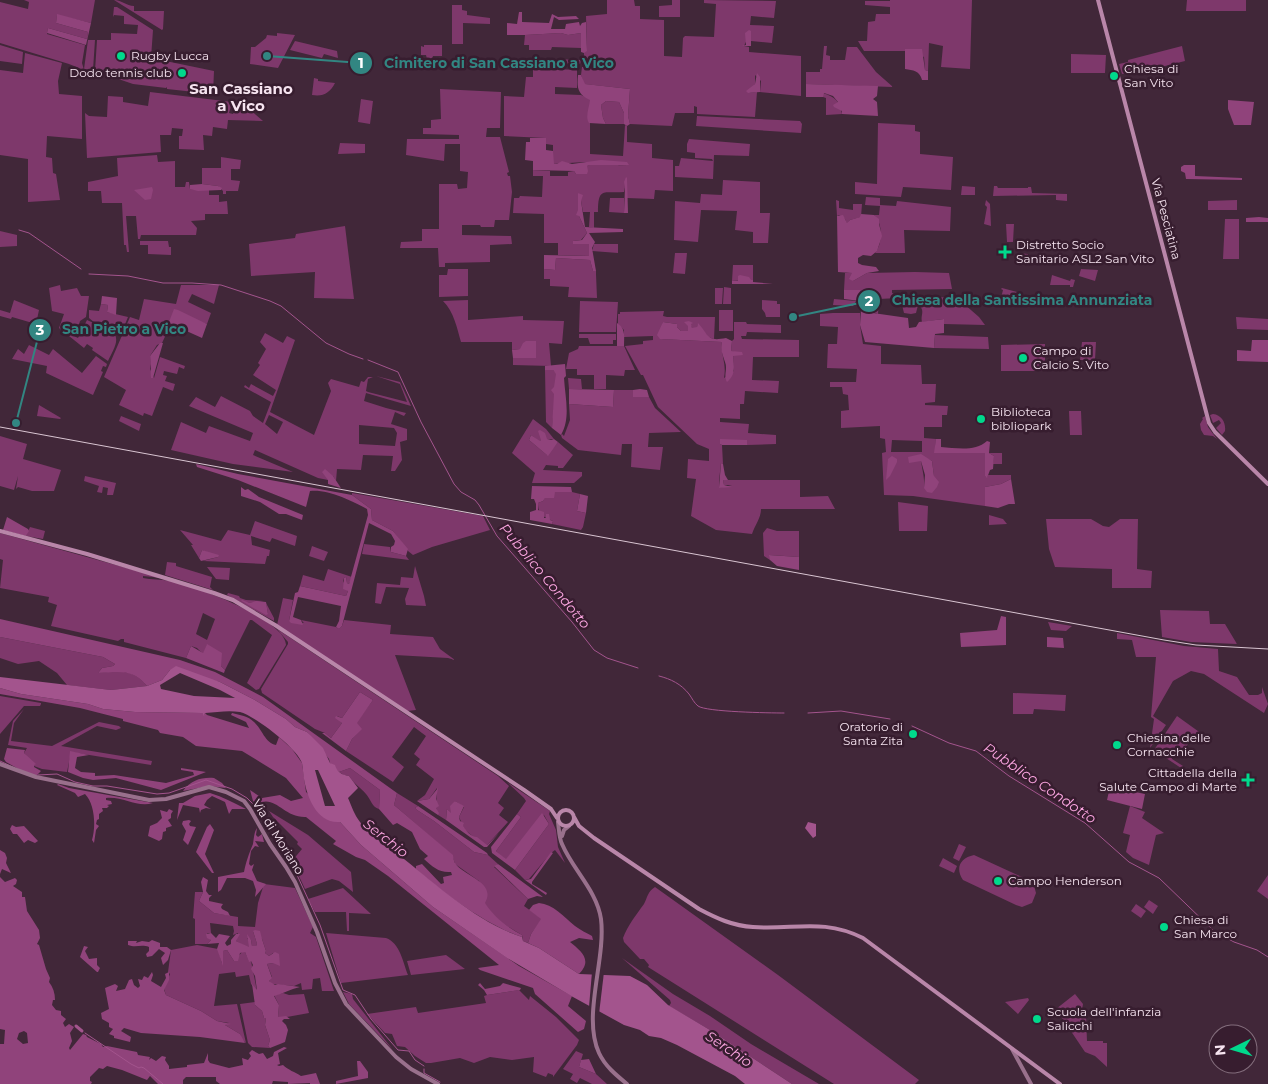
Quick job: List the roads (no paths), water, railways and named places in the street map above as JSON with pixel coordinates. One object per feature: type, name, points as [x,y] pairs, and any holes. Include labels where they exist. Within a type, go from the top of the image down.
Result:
[{"type":"main road","name":"Via Pesciatina","points":[[1098,0],[1206,414],[1212,429],[1268,484]]},
{"type":"main road","points":[[0,531],[87,554],[233,600],[275,625],[547,806],[563,826],[578,828],[592,836]]},
{"type":"main road","name":"Via di Moriano","points":[[0,764],[36,777],[149,800],[166,799],[209,787],[238,797],[250,809],[270,844],[291,874],[315,926],[335,983],[346,1004],[396,1057],[411,1069],[438,1084]]},
{"type":"main road","points":[[547,806],[570,811],[579,826],[592,836],[699,908],[722,920],[752,927],[823,926],[850,932],[868,941],[1060,1084]]},
{"type":"main road","points":[[562,810],[558,820],[563,846],[595,900],[600,918],[601,932],[593,1029],[598,1052],[611,1070],[627,1084]]},
{"type":"main road","points":[[563,846],[562,833],[574,822],[574,817]]},
{"type":"main road","points":[[1009,1046],[1031,1084]]},
{"type":"water","name":"Serchio","points":[[176,666],[220,682],[253,699],[286,719],[295,727],[307,732],[323,748],[330,763],[335,765],[340,773],[349,776],[358,788],[348,798],[356,816],[364,827],[475,914],[506,931],[522,937],[523,941],[539,948],[579,974],[630,976],[647,985],[668,1005],[715,1033],[792,1084],[745,1084],[735,1076],[677,1045],[624,1025],[507,958],[433,907],[361,845],[340,822],[325,819],[319,814],[308,794],[299,757],[275,733],[247,715],[240,712],[227,711],[205,713],[204,716],[202,713],[135,712],[103,709],[88,704],[21,694],[0,688],[0,677],[111,690],[147,686],[162,680]],"holes":[[[180,673],[220,690],[235,698],[194,696],[161,689],[160,685]],[[315,770],[318,770],[335,806],[325,806]]]},
{"type":"water","points":[[808,822],[816,824],[816,836],[813,838],[805,828]]},
{"type":"waterway","name":"Pubblico Condotto","points":[[19,230],[29,233],[81,269]]},
{"type":"waterway","name":"Pubblico Condotto","points":[[89,274],[128,276],[163,283],[221,285],[281,306],[326,343],[363,359]]},
{"type":"waterway","name":"Pubblico Condotto","points":[[368,360],[398,372],[421,422],[454,484],[461,492],[475,500],[497,536],[594,650],[607,658],[638,668]]},
{"type":"waterway","name":"Pubblico Condotto","points":[[659,676],[672,680],[686,690],[697,705],[703,708],[739,712],[784,713]]},
{"type":"waterway","name":"Pubblico Condotto","points":[[808,713],[841,711],[890,719]]},
{"type":"waterway","name":"Pubblico Condotto","points":[[912,726],[949,743],[976,751],[1009,776],[1085,823],[1129,862],[1159,878],[1214,931],[1234,942],[1257,950],[1268,957]]},
{"type":"waterway","points":[[0,761],[15,768]]},
{"type":"waterway","points":[[38,775],[57,774],[75,782],[93,786],[107,786],[157,794],[169,793],[206,780],[232,789],[247,798],[256,807]]},
{"type":"waterway","points":[[292,864],[320,925],[343,990],[355,995],[371,1019],[398,1050],[409,1051],[415,1060],[424,1066]]},
{"type":"waterway","points":[[76,1026],[82,1031]]},
{"type":"waterway","points":[[85,1033],[131,1064],[144,1068],[163,1084]]},
{"type":"waterway","points":[[424,1069],[424,1073],[440,1082]]},
{"type":"railway","points":[[0,427],[1164,640],[1196,645],[1268,649]]},
{"type":"place","name":"Rugby Lucca","points":[[121,56]]},
{"type":"place","name":"Cimitero di San Cassiano a Vico","points":[[267,56]]},
{"type":"place","name":"Dodo tennis club","points":[[182,73]]},
{"type":"place","name":"Chiesa di San Vito","points":[[1114,76]]},
{"type":"place","name":"Distretto Socio Sanitario ASL2 San Vito","points":[[1005,252]]},
{"type":"place","name":"Chiesa della Santissima Annunziata","points":[[793,317]]},
{"type":"place","name":"Campo di Calcio S. Vito","points":[[1023,358]]},
{"type":"place","name":"Biblioteca bibliopark","points":[[981,419]]},
{"type":"place","name":"San Pietro a Vico","points":[[16,423]]},
{"type":"place","name":"Oratorio di Santa Zita","points":[[913,734]]},
{"type":"place","name":"Chiesina delle Cornacchie","points":[[1117,745]]},
{"type":"place","name":"Cittadella della Salute Campo di Marte","points":[[1248,780]]},
{"type":"place","name":"Campo Henderson","points":[[998,881]]},
{"type":"place","name":"Chiesa di San Marco","points":[[1164,927]]},
{"type":"place","name":"Scuola dell'infanzia Salicchi","points":[[1037,1019]]},
{"type":"district","name":"San Cassiano a Vico","points":[[241,98]]}]
